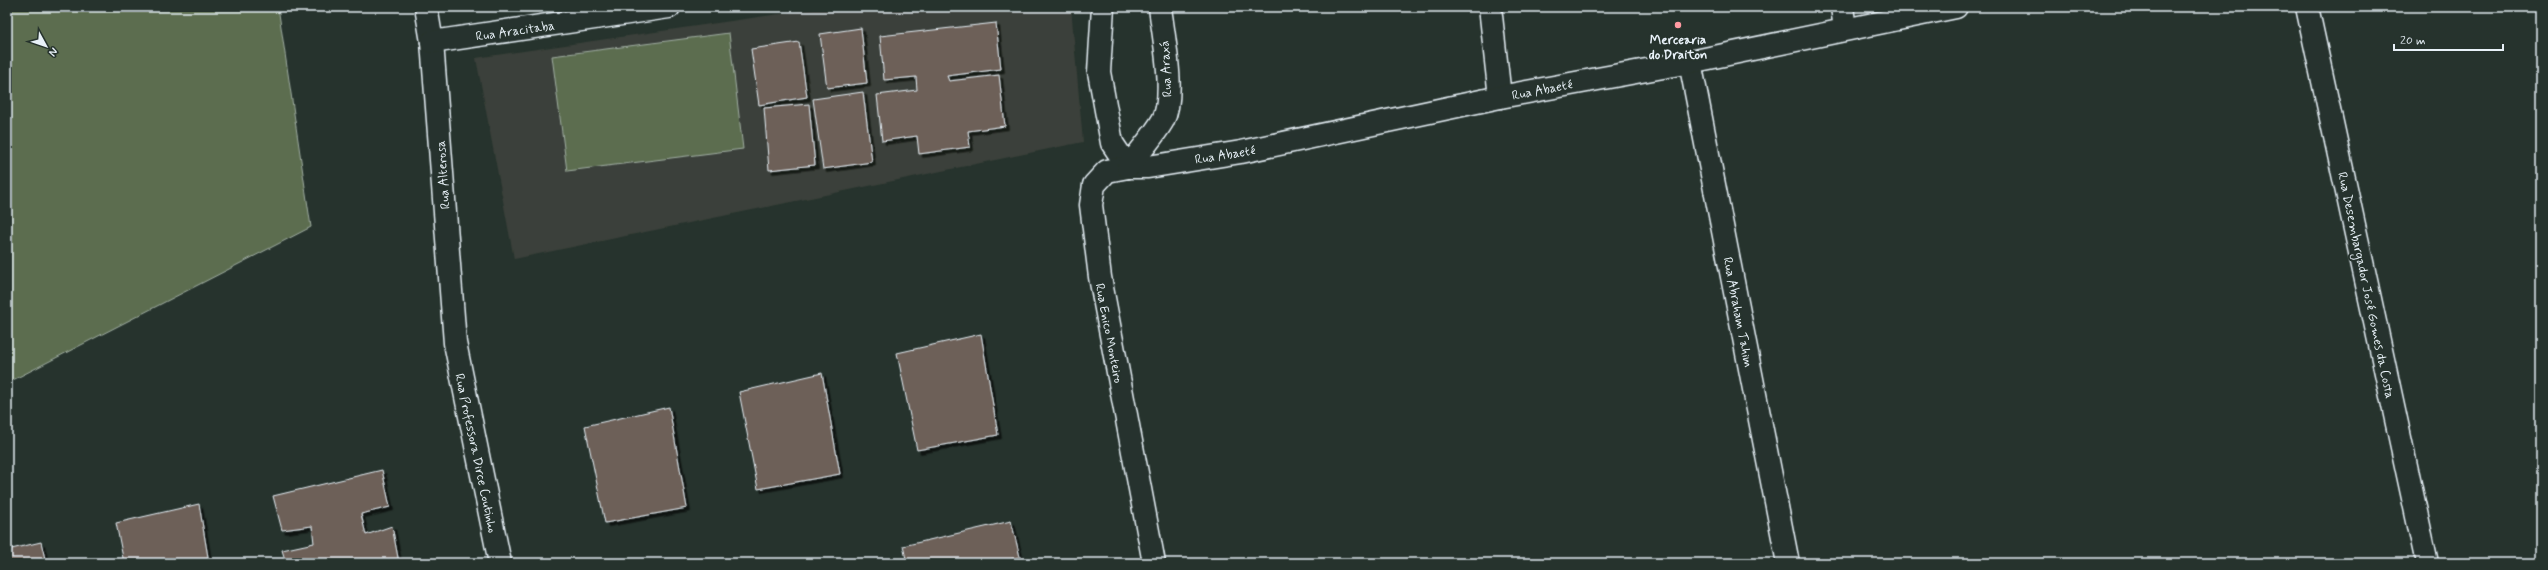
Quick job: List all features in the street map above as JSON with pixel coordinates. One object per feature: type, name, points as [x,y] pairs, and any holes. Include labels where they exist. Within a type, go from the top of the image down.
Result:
[{"type":"street","name":"Rua Alterosa","points":[[426,7],[432,42],[455,343]]},
{"type":"street","name":"Rua Aracitaba","points":[[432,42],[668,7]]},
{"type":"street","points":[[1103,7],[1099,72],[1112,143],[1128,167]]},
{"type":"street","name":"Rua Araxá","points":[[1128,167],[1163,119],[1167,105],[1168,77],[1160,7]]},
{"type":"street","points":[[1490,7],[1500,97]]},
{"type":"street","points":[[1842,7],[1845,29]]},
{"type":"street","name":"Rua Abaeté","points":[[1128,167],[1148,167],[1241,152],[1500,97],[1690,62],[1956,7]]},
{"type":"street","name":"Rua Desembargador José Gomes da Costa","points":[[2307,7],[2427,563]]},
{"type":"street","name":"Rua Abraham Tahim","points":[[1690,62],[1788,563]]},
{"type":"street","name":"Rua Enico Monteiro","points":[[1128,167],[1107,172],[1094,185],[1091,205],[1100,277],[1154,563]]},
{"type":"street","name":"Rua Professora Dirce Coutinho","points":[[455,343],[500,563]]},
{"type":"shaded area","points":[[828,7],[1071,7],[1083,142],[514,259],[476,58]]},
{"type":"green space","points":[[7,7],[278,7],[311,227],[7,383]]},
{"type":"green space","points":[[729,33],[743,149],[567,171],[552,56]]},
{"type":"building","points":[[996,23],[1001,69],[947,76],[949,81],[999,75],[1005,126],[968,131],[970,147],[919,154],[917,136],[882,141],[877,95],[917,90],[916,77],[884,80],[880,36]]},
{"type":"building","points":[[861,28],[867,83],[827,88],[820,34]]},
{"type":"building","points":[[799,42],[807,97],[759,105],[751,49]]},
{"type":"building","points":[[863,92],[872,162],[823,169],[813,99]]},
{"type":"building","points":[[809,104],[815,165],[769,170],[764,108]]},
{"type":"building","points":[[981,334],[998,435],[917,450],[897,353]]},
{"type":"building","points":[[822,373],[840,474],[758,489],[739,392]]},
{"type":"building","points":[[669,407],[687,508],[605,523],[585,426]]},
{"type":"building","points":[[382,470],[390,507],[361,514],[366,535],[392,526],[399,563],[286,563],[282,550],[314,543],[312,526],[282,530],[273,496]]},
{"type":"building","points":[[199,504],[209,563],[124,563],[116,523]]},
{"type":"building","points":[[1011,521],[1020,557],[996,563],[907,563],[903,546]]},
{"type":"building","points":[[41,542],[46,563],[7,563],[7,550]]},
{"type":"place","name":"Mercearia do Draiton","points":[[1678,25]]}]
